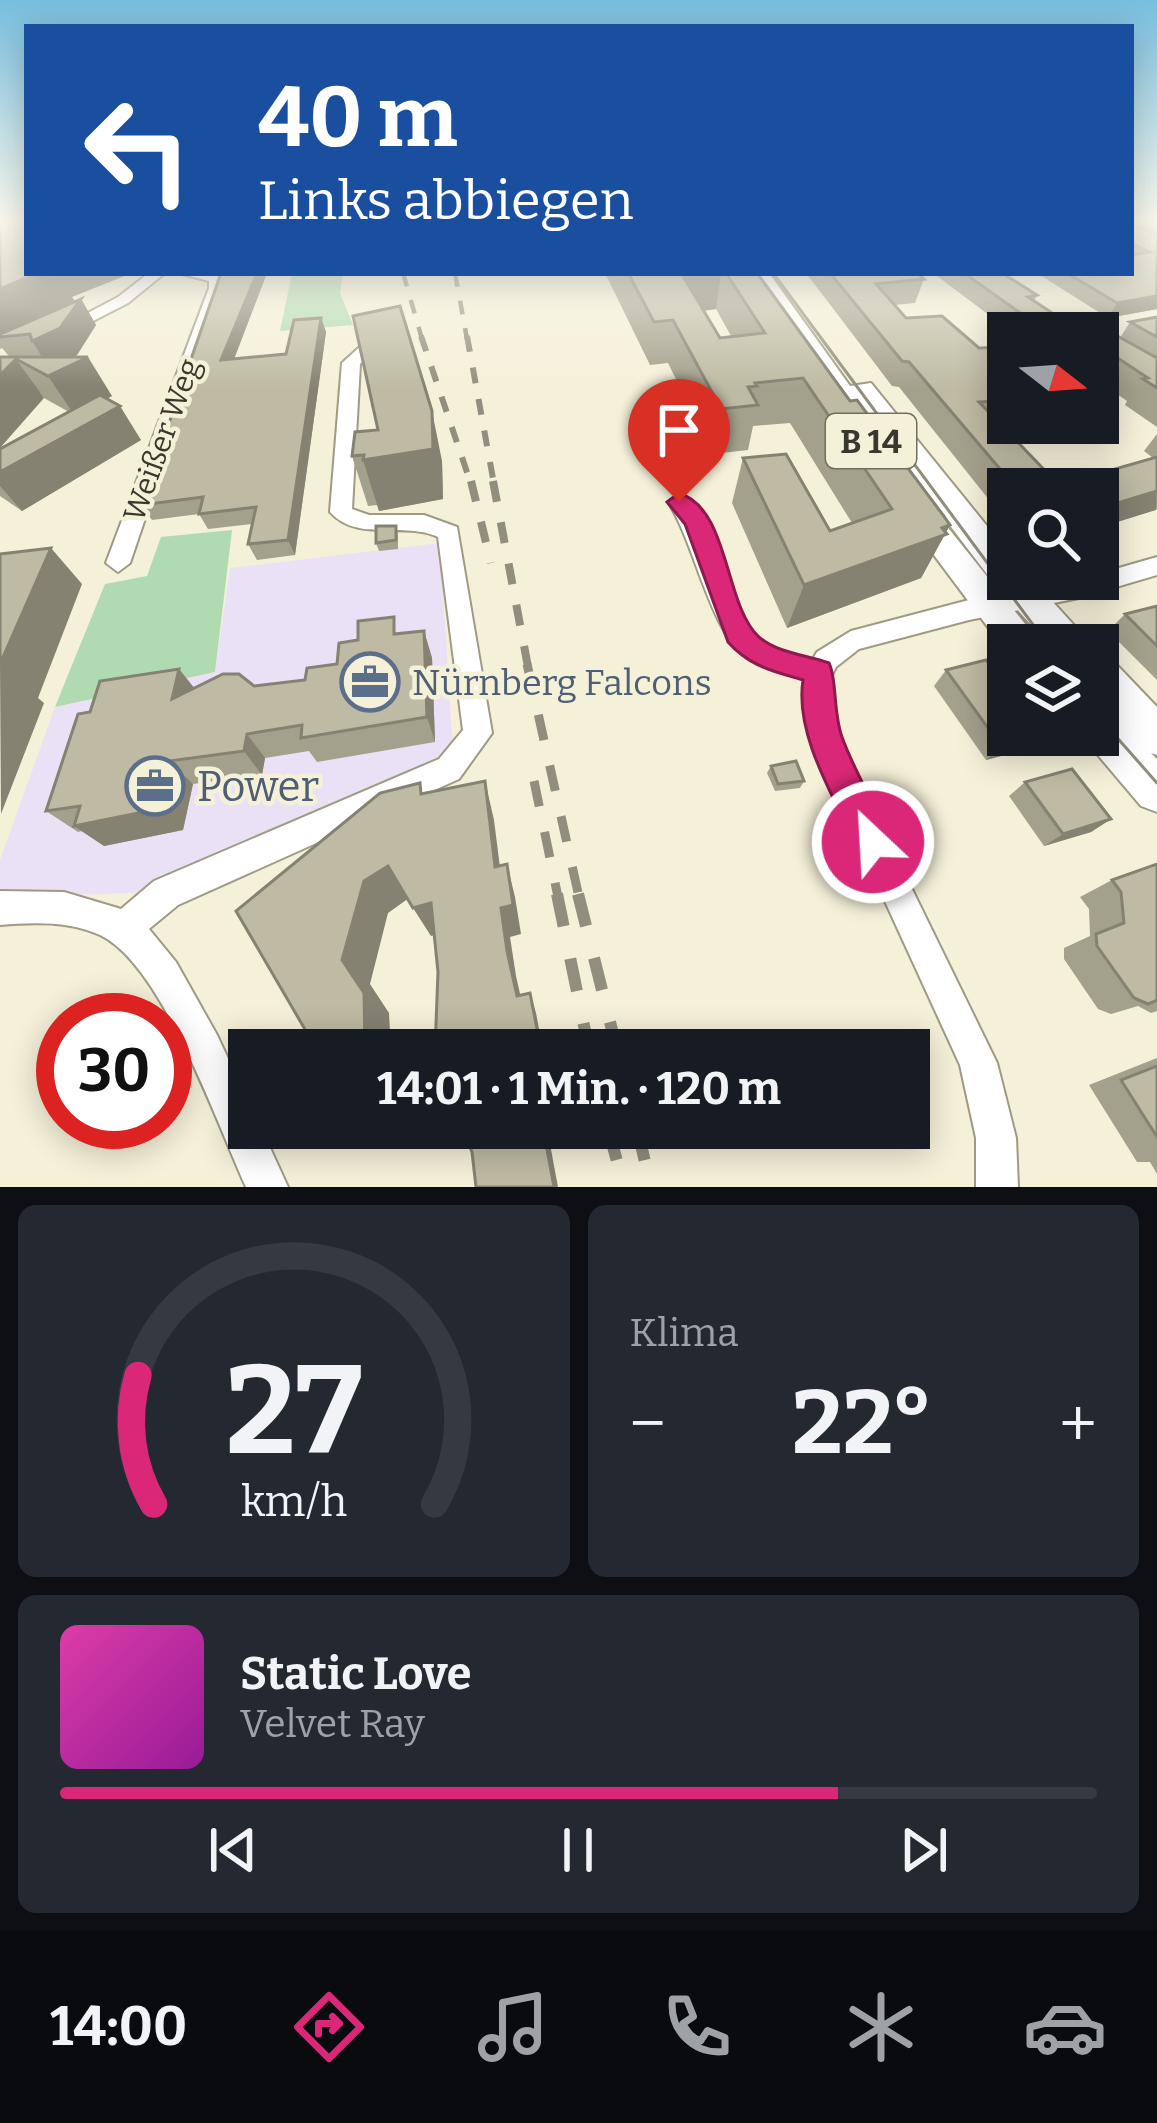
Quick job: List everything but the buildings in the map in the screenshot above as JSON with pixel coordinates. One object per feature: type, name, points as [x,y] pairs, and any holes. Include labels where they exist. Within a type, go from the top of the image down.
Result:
[{"type":"main road","name":"B 14","points":[[762,278],[836,381],[898,484],[987,570]]},
{"type":"main road","name":"B 14","points":[[783,278],[987,561]]},
{"type":"main road","name":"B 14","points":[[1020,600],[1048,624]]},
{"type":"main road","points":[[1119,695],[1157,736]]},
{"type":"main road","points":[[1119,749],[1157,791]]},
{"type":"street","points":[[37,343],[123,300],[151,278]]},
{"type":"street","name":"Weißer Weg","points":[[118,563],[217,278]]},
{"type":"street","points":[[124,929],[166,893],[448,769],[478,733],[449,533],[423,522],[352,521],[341,512],[351,363],[374,339]]},
{"type":"street","points":[[679,502],[697,521],[739,634],[752,649],[819,672]]},
{"type":"street","points":[[1119,572],[1157,566]]},
{"type":"street","points":[[987,597],[841,647],[819,672],[815,697],[832,755],[978,1063],[996,1138],[997,1187]]},
{"type":"street","points":[[0,908],[66,907],[124,929],[142,946],[188,1021],[267,1187]]},
{"type":"shaded area","points":[[440,543],[453,751],[153,892],[0,898],[0,860],[55,707],[215,672],[230,568]]},
{"type":"green space","points":[[291,278],[342,278],[340,293],[353,325],[280,331]]},
{"type":"green space","points":[[232,530],[215,672],[55,707],[105,584],[147,576],[161,537]]},
{"type":"tram line","points":[[777,278],[1032,624]]},
{"type":"tram line","points":[[1119,740],[1157,783]]},
{"type":"railway","points":[[405,278],[422,339]]},
{"type":"railway","points":[[456,278],[467,339]]},
{"type":"railway","points":[[467,336],[494,484]]},
{"type":"railway","points":[[422,339],[471,484]]},
{"type":"railway","points":[[471,481],[491,563]]},
{"type":"railway","points":[[493,481],[528,667]]},
{"type":"railway","points":[[527,664],[579,897]]},
{"type":"railway","points":[[534,781],[558,897]]},
{"type":"railway","points":[[557,894],[585,1029]]},
{"type":"railway","points":[[578,894],[612,1029]]},
{"type":"railway","points":[[614,1149],[624,1187]]},
{"type":"railway","points":[[642,1149],[651,1187]]},
{"type":"place","name":"Nürnberg Falcons","points":[[370,682]]},
{"type":"place","name":"Power","points":[[155,786]]},
{"type":"route","points":[[679,502],[697,521],[739,634],[752,649],[819,672],[815,697],[825,736],[873,842]]}]
